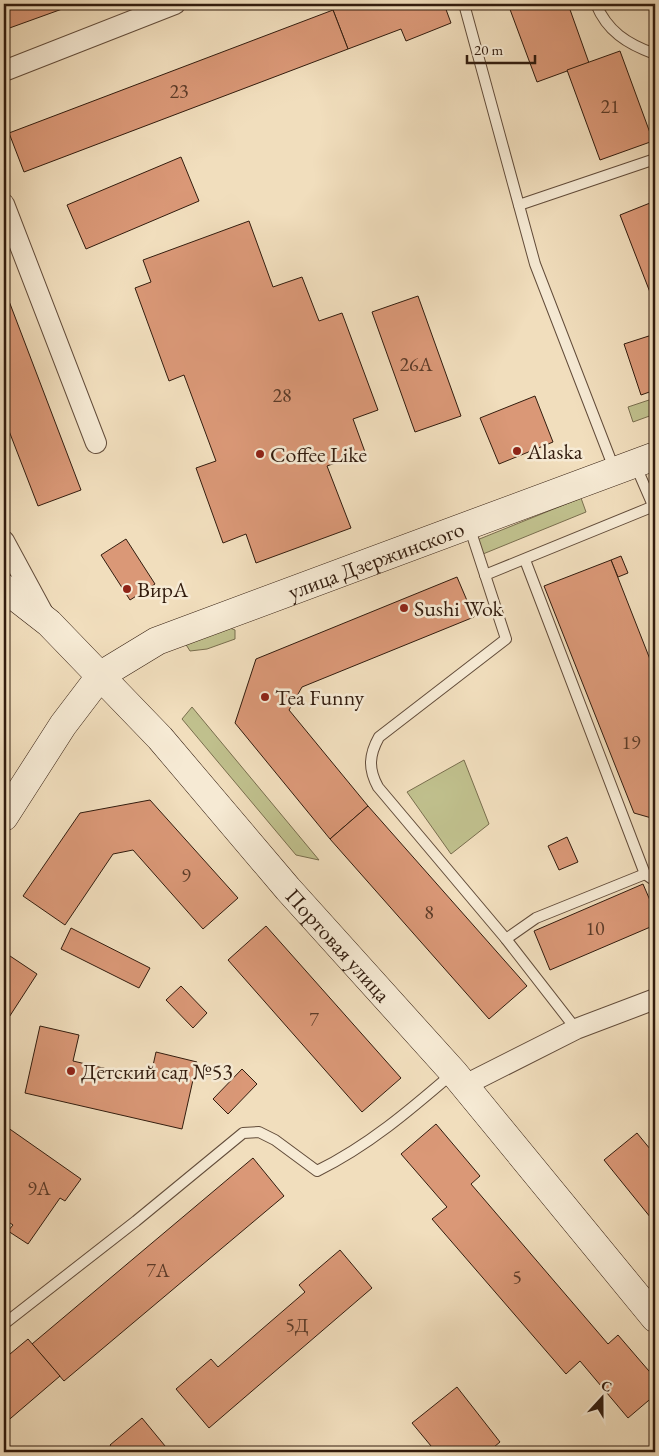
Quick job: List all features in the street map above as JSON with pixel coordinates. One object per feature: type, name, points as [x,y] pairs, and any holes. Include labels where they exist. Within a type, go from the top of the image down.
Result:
[{"type":"main road","name":"улица Дзержинского","points":[[102,675],[157,641],[635,463]]},
{"type":"main road","name":"Портовая улица","points":[[4,588],[49,623],[102,675],[160,738],[288,889],[459,1079],[655,1318]]},
{"type":"main road","points":[[4,817],[63,725],[102,675]]},
{"type":"street","points":[[4,71],[175,4]]},
{"type":"street","points":[[4,204],[96,443]]},
{"type":"street","points":[[4,541],[49,623]]},
{"type":"street","points":[[459,1079],[576,1029],[655,999]]},
{"type":"lane","points":[[464,4],[535,264],[635,463],[654,508],[485,575]]},
{"type":"lane","points":[[596,4],[603,21],[616,34],[655,54]]},
{"type":"lane","points":[[519,205],[655,159]]},
{"type":"lane","points":[[468,525],[506,638],[379,736],[369,761],[372,777],[378,787],[506,939],[576,1029]]},
{"type":"lane","points":[[525,560],[645,874],[655,881]]},
{"type":"lane","points":[[506,939],[536,918],[645,874]]},
{"type":"lane","points":[[4,1324],[136,1221],[242,1133],[259,1132],[275,1140],[318,1171],[344,1158],[459,1079]]},
{"type":"green space","points":[[655,398],[655,414],[633,422],[628,407]]},
{"type":"green space","points":[[581,498],[586,512],[483,554],[477,540]]},
{"type":"green space","points":[[225,626],[235,630],[235,639],[207,649],[190,651],[185,643]]},
{"type":"green space","points":[[192,707],[319,860],[296,855],[182,719]]},
{"type":"green space","points":[[464,760],[489,824],[451,854],[407,792]]},
{"type":"building","points":[[4,4],[76,4],[4,30]]},
{"type":"building","points":[[350,4],[444,4],[451,23],[406,41],[401,29],[348,49],[333,10]]},
{"type":"building","points":[[508,4],[568,4],[589,63],[537,82]]},
{"type":"building","points":[[333,10],[348,49],[24,172],[9,133]]},
{"type":"building","points":[[620,51],[653,141],[600,160],[567,70]]},
{"type":"building","points":[[181,157],[199,201],[86,249],[67,205]]},
{"type":"building","points":[[655,201],[655,299],[653,300],[620,215]]},
{"type":"building","points":[[249,221],[273,287],[302,277],[319,321],[342,313],[378,410],[353,419],[365,452],[327,466],[351,528],[256,563],[246,534],[223,543],[196,468],[216,461],[184,375],[169,381],[135,288],[151,282],[143,260]]},
{"type":"building","points":[[4,288],[81,490],[38,506],[4,418]]},
{"type":"building","points":[[418,296],[461,416],[415,432],[372,312]]},
{"type":"building","points":[[655,334],[655,390],[641,395],[624,344]]},
{"type":"building","points":[[535,396],[553,442],[499,464],[480,418]]},
{"type":"building","points":[[126,539],[155,584],[130,600],[101,555]]},
{"type":"building","points":[[621,556],[628,573],[618,577],[611,560]]},
{"type":"building","points":[[611,560],[655,672],[655,819],[634,813],[544,586]]},
{"type":"building","points":[[457,577],[474,617],[302,687],[289,710],[368,806],[330,839],[235,723],[256,659]]},
{"type":"building","points":[[150,800],[238,898],[203,929],[133,850],[113,854],[65,925],[23,896],[80,813]]},
{"type":"building","points":[[368,806],[527,986],[489,1019],[330,839]]},
{"type":"building","points":[[567,837],[578,862],[559,870],[548,846]]},
{"type":"building","points":[[643,884],[655,912],[655,925],[550,970],[534,931]]},
{"type":"building","points":[[266,926],[401,1078],[362,1112],[228,960]]},
{"type":"building","points":[[71,928],[150,968],[139,988],[61,949]]},
{"type":"building","points":[[4,952],[37,974],[4,1025]]},
{"type":"building","points":[[181,986],[207,1013],[193,1028],[166,1000]]},
{"type":"building","name":"Детский сад №53","points":[[40,1026],[79,1035],[73,1061],[150,1079],[156,1052],[197,1062],[182,1129],[25,1093]]},
{"type":"building","points":[[242,1069],[257,1084],[228,1114],[213,1099]]},
{"type":"building","points":[[436,1124],[480,1176],[471,1184],[608,1344],[618,1335],[655,1378],[655,1395],[628,1418],[580,1361],[566,1374],[432,1219],[447,1207],[401,1154]]},
{"type":"building","points":[[4,1125],[81,1179],[65,1201],[60,1198],[28,1244],[8,1231],[13,1225],[4,1219]]},
{"type":"building","points":[[637,1133],[655,1155],[655,1223],[604,1160]]},
{"type":"building","points":[[253,1158],[284,1196],[64,1381],[32,1344]]},
{"type":"building","points":[[340,1250],[372,1288],[209,1428],[176,1389],[211,1359],[218,1367],[305,1292],[299,1285]]},
{"type":"building","points":[[28,1339],[60,1376],[4,1424],[4,1359]]},
{"type":"building","points":[[457,1387],[500,1442],[488,1452],[436,1452],[412,1423]]},
{"type":"building","points":[[142,1418],[170,1452],[115,1452],[110,1445]]},
{"type":"place","name":"Alaska","points":[[517,451]]},
{"type":"place","name":"Coffee Like","points":[[260,454]]},
{"type":"place","name":"ВирА","points":[[127,589]]},
{"type":"place","name":"Sushi Wok","points":[[404,608]]},
{"type":"place","name":"Tea Funny","points":[[265,697]]},
{"type":"place","name":"Детский сад №53","points":[[71,1071]]}]
